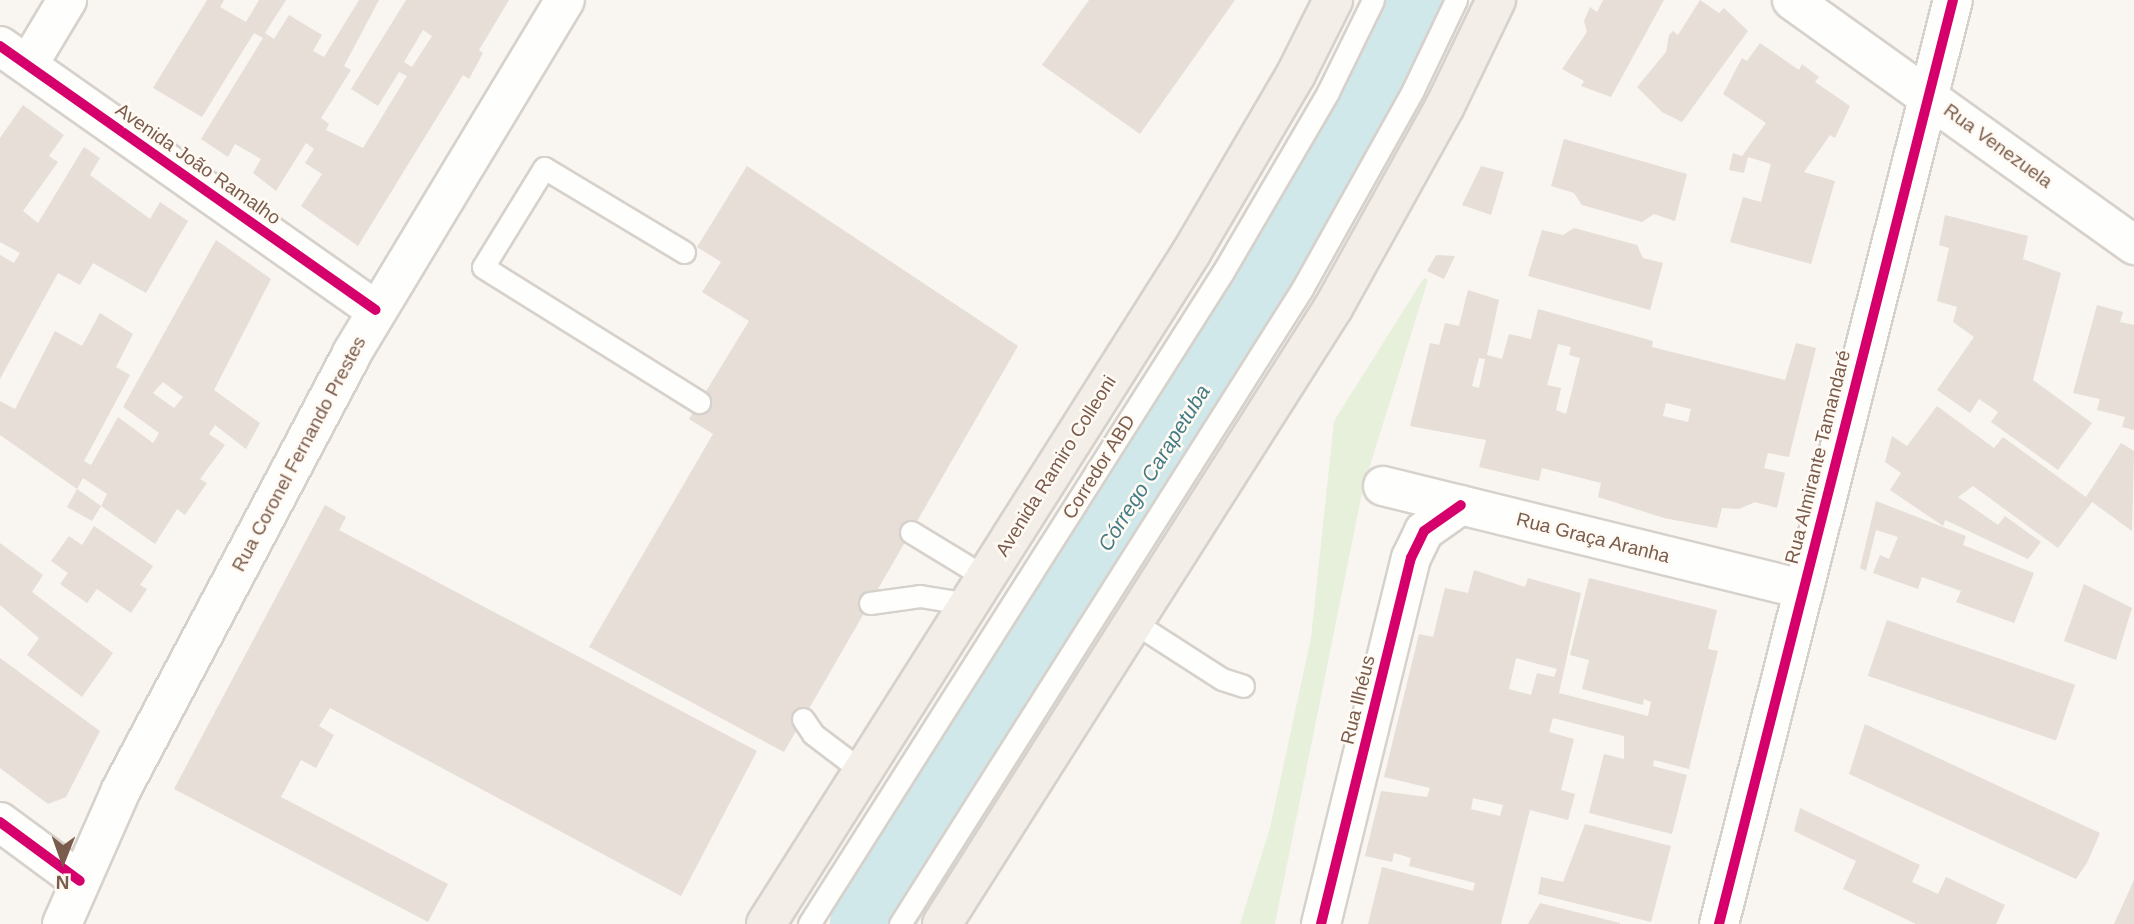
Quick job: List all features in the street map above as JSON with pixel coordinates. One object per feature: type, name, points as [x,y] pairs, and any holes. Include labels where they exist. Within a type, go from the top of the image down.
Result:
[{"type":"main road","name":"Avenida Ramiro Colleoni","points":[[766,924],[1220,206],[1333,0]]},
{"type":"main road","points":[[942,924],[1334,308],[1445,106],[1496,0]]},
{"type":"street","points":[[14,56],[67,0]]},
{"type":"street","name":"Rua Coronel Fernando Prestes","points":[[62,924],[121,790],[376,310],[565,0]]},
{"type":"street","name":"Rua Venezuela","points":[[1792,0],[2134,245]]},
{"type":"street","name":"Rua Almirante Tamandaré","points":[[1719,924],[1953,0]]},
{"type":"street","name":"Avenida João Ramalho","points":[[14,56],[376,310]]},
{"type":"street","name":"Rua Graça Aranha","points":[[1383,486],[1803,589]]},
{"type":"street","name":"Rua Ilhéus","points":[[1321,924],[1410,558],[1424,531],[1461,505]]},
{"type":"street","points":[[0,822],[80,881]]},
{"type":"lane","name":"Corredor ABD","points":[[809,924],[1223,272],[1328,92],[1373,0]]},
{"type":"lane","points":[[900,924],[1302,289],[1407,102],[1455,0]]},
{"type":"lane","points":[[684,251],[544,168],[483,267],[699,402]]},
{"type":"lane","points":[[911,532],[977,590]]},
{"type":"lane","points":[[870,603],[977,590]]},
{"type":"lane","points":[[1135,623],[1222,679],[1243,686]]},
{"type":"lane","points":[[803,719],[813,734],[862,771]]},
{"type":"green space","points":[[1424,278],[1428,280],[1363,488],[1275,924],[1240,924],[1270,828],[1311,638],[1334,421]]},
{"type":"building","points":[[207,0],[224,0],[220,7],[246,22],[259,0],[286,0],[265,33],[274,39],[289,15],[322,35],[313,51],[324,57],[359,0],[379,0],[344,66],[351,70],[321,118],[329,124],[326,130],[363,148],[407,76],[399,72],[378,106],[351,89],[406,0],[509,0],[479,50],[483,53],[469,79],[463,75],[358,246],[301,206],[322,174],[305,163],[314,149],[306,143],[276,191],[253,173],[261,159],[235,144],[228,157],[201,139],[263,38],[254,33],[202,117],[153,88]],"holes":[[[423,30],[432,36],[412,67],[404,62]]]},
{"type":"building","points":[[1089,0],[1235,0],[1140,134],[1042,65]]},
{"type":"building","points":[[1603,0],[1664,0],[1611,97],[1581,86],[1584,81],[1562,69],[1587,32],[1584,21],[1590,7],[1597,12]]},
{"type":"building","points":[[1700,0],[1719,13],[1724,8],[1748,31],[1682,122],[1662,112],[1637,87],[1666,52],[1669,35],[1673,31],[1678,35]]},
{"type":"building","points":[[1760,43],[1799,70],[1802,64],[1819,77],[1815,82],[1850,106],[1835,138],[1830,135],[1804,172],[1835,181],[1811,264],[1730,242],[1743,197],[1761,202],[1771,164],[1748,157],[1744,173],[1729,170],[1733,153],[1742,156],[1766,123],[1723,94],[1742,58],[1747,61]]},
{"type":"building","points":[[23,105],[64,135],[49,156],[58,162],[23,211],[38,223],[84,147],[100,158],[90,175],[150,219],[160,202],[188,221],[146,293],[93,263],[80,285],[58,273],[0,379],[0,255],[14,263],[20,253],[0,242],[0,138]]},
{"type":"building","points":[[1564,139],[1687,174],[1675,221],[1654,214],[1642,222],[1582,205],[1574,193],[1551,186]]},
{"type":"building","points":[[747,166],[1018,346],[784,752],[589,647],[713,434],[689,419],[749,321],[702,292],[721,262],[697,247]]},
{"type":"building","points":[[1481,166],[1504,172],[1491,215],[1462,205]]},
{"type":"building","points":[[1945,215],[2028,236],[2023,259],[2061,273],[2033,380],[2092,423],[2058,470],[1991,422],[1998,412],[1979,399],[1970,413],[1937,390],[1974,337],[1953,322],[1957,307],[1937,301],[1949,248],[1939,245]]},
{"type":"building","points":[[1574,228],[1637,245],[1643,258],[1663,263],[1650,310],[1528,276],[1542,230],[1563,235]]},
{"type":"building","points":[[216,240],[271,279],[214,390],[260,423],[246,449],[215,425],[209,434],[225,445],[200,479],[207,483],[185,515],[177,509],[155,544],[101,506],[107,494],[83,478],[77,489],[0,435],[0,401],[15,409],[55,331],[82,346],[100,313],[133,334],[116,367],[130,375],[84,461],[91,465],[118,417],[153,443],[159,433],[123,407]],"holes":[[[163,382],[183,397],[174,408],[153,393]]]},
{"type":"building","points":[[1436,255],[1455,256],[1444,279],[1427,271]]},
{"type":"building","points":[[1468,290],[1499,300],[1487,355],[1502,359],[1509,334],[1531,339],[1538,309],[1653,341],[1652,347],[1785,380],[1796,343],[1816,348],[1789,457],[1768,453],[1764,468],[1785,473],[1777,508],[1755,502],[1739,509],[1722,508],[1717,528],[1664,518],[1598,497],[1601,483],[1542,468],[1539,481],[1479,467],[1486,440],[1410,426],[1430,343],[1439,345],[1445,323],[1459,326]],"holes":[[[1558,344],[1571,347],[1569,355],[1580,358],[1566,414],[1556,410],[1561,388],[1547,385]],[[1479,358],[1485,359],[1479,388],[1472,386]],[[1666,403],[1691,409],[1688,422],[1663,416]]]},
{"type":"building","points":[[2097,305],[2123,312],[2120,322],[2134,325],[2134,430],[2122,427],[2125,417],[2097,410],[2100,399],[2073,393]]},
{"type":"building","points":[[1937,406],[1994,448],[2003,437],[2086,497],[2121,443],[2134,451],[2132,531],[2092,502],[2058,548],[1973,486],[1958,497],[1998,525],[2005,516],[2041,542],[2028,559],[1945,520],[1943,526],[1890,490],[1901,473],[1885,462],[1892,436],[1907,446]]},
{"type":"building","points":[[77,489],[101,506],[92,521],[67,507]]},
{"type":"building","points":[[1876,501],[1966,536],[1963,545],[2034,573],[2014,623],[1956,602],[1961,591],[1922,577],[1918,589],[1873,573],[1880,555],[1889,559],[1898,537],[1876,530],[1866,571],[1860,568]]},
{"type":"building","points":[[325,505],[346,517],[339,530],[757,751],[681,896],[330,708],[319,726],[334,735],[316,768],[301,760],[281,797],[448,884],[428,922],[174,789]]},
{"type":"building","points":[[94,526],[153,566],[140,585],[147,589],[131,613],[97,589],[87,603],[60,584],[68,573],[51,561],[69,536],[82,545]]},
{"type":"building","points":[[0,543],[43,575],[32,592],[113,653],[82,697],[27,655],[39,638],[0,605]]},
{"type":"building","points":[[1474,570],[1525,587],[1528,578],[1581,593],[1559,693],[1648,716],[1651,702],[1644,699],[1643,705],[1582,689],[1589,660],[1570,655],[1589,578],[1717,610],[1708,649],[1718,651],[1689,769],[1654,760],[1653,766],[1687,775],[1672,834],[1589,813],[1604,754],[1624,759],[1624,736],[1553,718],[1549,732],[1574,739],[1561,790],[1575,794],[1568,820],[1530,810],[1501,924],[1368,924],[1382,867],[1473,891],[1475,883],[1409,866],[1411,858],[1394,853],[1392,862],[1365,856],[1381,791],[1427,797],[1430,788],[1384,777],[1419,634],[1433,637],[1445,588],[1468,593]],"holes":[[[1516,658],[1557,669],[1554,677],[1537,673],[1531,695],[1509,689]],[[1473,798],[1503,805],[1500,816],[1471,809]]]},
{"type":"building","points":[[2084,584],[2132,608],[2116,660],[2064,641]]},
{"type":"building","points":[[1887,620],[2075,685],[2056,741],[1868,676]]},
{"type":"building","points":[[0,658],[100,731],[66,797],[48,804],[0,768]]},
{"type":"building","points":[[1865,724],[2100,833],[2087,863],[2076,879],[1849,774]]},
{"type":"building","points":[[1800,808],[1920,865],[1912,882],[1938,894],[1946,877],[2005,905],[1996,924],[1916,924],[1843,889],[1856,861],[1794,831]]},
{"type":"building","points":[[1585,824],[1671,846],[1651,922],[1538,894],[1541,877],[1563,882]]},
{"type":"building","points":[[2134,880],[2134,924],[2114,924]]},
{"type":"building","points":[[1540,903],[1620,923],[1620,924],[1528,924]]},
{"type":"waterway","name":"Córrego Carapetuba","points":[[870,924],[1309,218],[1419,0]]},
{"type":"cycle path","points":[[1719,924],[1953,0]]},
{"type":"cycle path","points":[[0,46],[376,310]]},
{"type":"cycle path","points":[[1321,924],[1411,558],[1424,531],[1461,505]]},
{"type":"cycle path","points":[[0,822],[80,881]]}]
